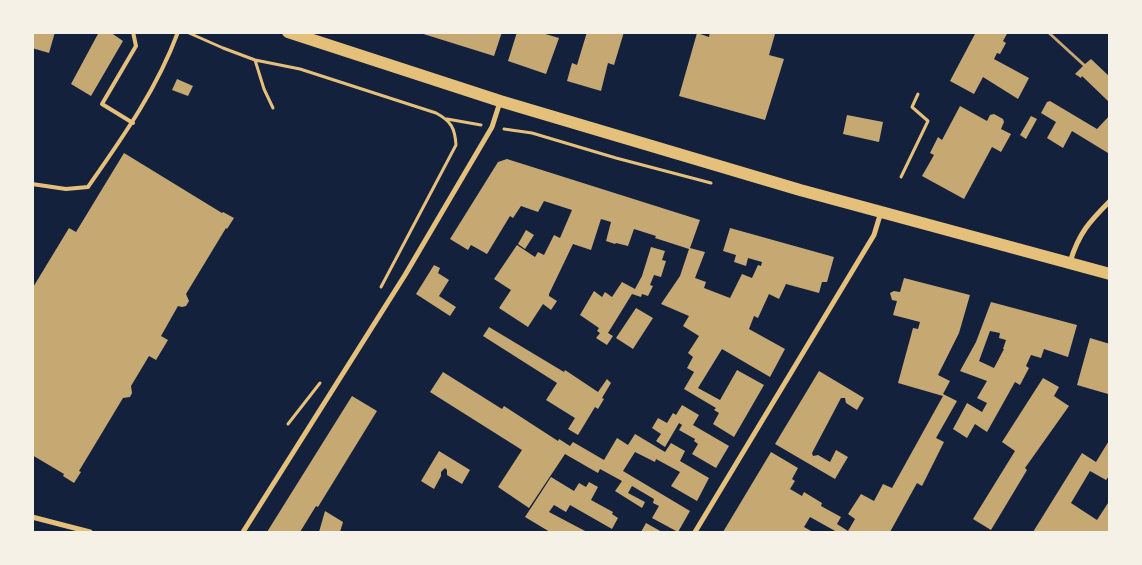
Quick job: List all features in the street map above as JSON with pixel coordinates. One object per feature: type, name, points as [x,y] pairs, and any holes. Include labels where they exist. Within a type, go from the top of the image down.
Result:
[{"type":"main road","points":[[288,32],[500,101],[800,190],[1110,274]]},
{"type":"street","points":[[243,532],[405,275],[492,127],[500,101]]},
{"type":"street","points":[[1070,263],[1082,230],[1110,201]]},
{"type":"street","points":[[695,532],[874,234],[881,211]]},
{"type":"street","points":[[32,517],[90,532]]},
{"type":"lane","points":[[133,32],[136,46],[102,104],[133,123]]},
{"type":"lane","points":[[32,184],[66,189],[88,187],[133,123],[171,52],[178,32]]},
{"type":"path","points":[[189,32],[222,48],[255,60],[300,69],[436,113],[447,119],[532,133],[616,158],[712,183]]},
{"type":"path","points":[[255,60],[264,89],[273,108]]},
{"type":"path","points":[[901,176],[928,121],[912,107],[918,94]]},
{"type":"path","points":[[380,287],[456,145],[455,134],[447,119]]},
{"type":"path","points":[[288,424],[323,380]]},
{"type":"building","points":[[32,32],[55,32],[49,53],[32,48]]},
{"type":"building","points":[[99,32],[110,32],[123,41],[91,96],[71,84]]},
{"type":"building","points":[[417,32],[502,32],[494,56]]},
{"type":"building","points":[[517,32],[536,32],[559,38],[546,74],[508,61]]},
{"type":"building","points":[[587,32],[624,32],[614,65],[608,63],[601,91],[567,81],[572,63],[577,65]]},
{"type":"building","points":[[710,32],[774,32],[769,55],[784,59],[765,120],[679,96],[697,33],[709,37]]},
{"type":"building","points":[[976,32],[1008,32],[1003,41],[1006,43],[1000,54],[997,53],[994,59],[1029,78],[1018,99],[983,77],[974,94],[950,81]]},
{"type":"building","points":[[1046,32],[1050,32],[1085,64],[1091,59],[1110,77],[1110,99],[1108,101],[1082,76],[1081,78],[1075,74],[1083,66]]},
{"type":"building","points":[[177,79],[193,86],[188,96],[172,90]]},
{"type":"building","points":[[1050,101],[1097,129],[1110,115],[1110,152],[1108,153],[1072,131],[1063,148],[1047,138],[1056,122],[1041,113],[1047,102]]},
{"type":"building","points":[[960,106],[987,121],[990,115],[994,114],[1003,119],[1004,122],[1001,129],[1011,134],[1001,152],[992,147],[964,199],[922,176],[934,155],[930,153],[938,137],[942,140]]},
{"type":"building","points":[[847,115],[883,122],[879,142],[843,134]]},
{"type":"building","points":[[1031,116],[1037,119],[1026,139],[1020,135]]},
{"type":"building","points":[[124,153],[222,213],[234,218],[186,294],[189,301],[186,306],[178,306],[161,336],[168,340],[156,360],[149,356],[131,386],[132,393],[130,397],[123,398],[79,471],[81,472],[74,483],[63,476],[64,474],[32,455],[32,289],[69,228],[76,232]]},
{"type":"building","points":[[507,159],[700,220],[690,248],[705,252],[695,278],[706,282],[704,288],[730,298],[742,274],[752,278],[758,265],[761,266],[762,262],[748,258],[746,266],[734,262],[736,255],[723,251],[730,228],[834,257],[827,282],[822,282],[819,293],[786,284],[779,299],[769,294],[758,318],[754,316],[749,329],[785,349],[770,377],[722,349],[698,388],[720,400],[737,370],[764,385],[734,437],[713,424],[719,413],[714,410],[716,408],[684,389],[694,372],[687,368],[693,357],[688,353],[699,336],[683,326],[689,316],[661,304],[680,276],[689,249],[634,229],[628,246],[606,241],[611,222],[601,219],[591,250],[573,244],[549,294],[549,296],[557,301],[551,310],[543,304],[528,327],[499,308],[511,290],[494,279],[517,245],[535,257],[538,252],[544,255],[554,235],[560,238],[572,210],[544,201],[538,212],[521,206],[513,218],[510,216],[487,254],[471,245],[468,250],[450,239],[498,162]]},
{"type":"building","points":[[526,230],[534,235],[525,249],[518,244]]},
{"type":"building","points":[[651,247],[665,251],[662,260],[666,261],[661,277],[654,275],[650,285],[653,286],[648,296],[642,294],[641,297],[632,294],[608,333],[613,336],[607,345],[596,338],[600,333],[597,331],[599,328],[580,315],[594,291],[602,297],[605,292],[612,297],[622,282],[635,289],[642,276]]},
{"type":"building","points":[[434,265],[440,268],[438,273],[449,280],[439,296],[456,307],[450,316],[416,294]]},
{"type":"building","points":[[904,278],[970,295],[959,333],[938,375],[950,381],[943,394],[957,401],[936,438],[944,442],[922,486],[917,483],[890,532],[837,532],[810,517],[804,527],[813,532],[723,532],[771,452],[798,468],[792,479],[795,481],[790,489],[802,496],[804,492],[822,503],[821,506],[841,517],[837,524],[848,531],[855,519],[848,514],[861,494],[874,501],[883,484],[892,488],[943,396],[898,383],[913,328],[918,329],[920,322],[893,315],[897,301],[892,300],[890,293],[894,291],[900,292]]},
{"type":"building","points":[[991,302],[1077,325],[1068,357],[1044,349],[1041,358],[1031,355],[1026,366],[1029,368],[1020,385],[1015,382],[987,432],[975,424],[967,438],[953,429],[967,403],[982,412],[987,403],[977,398],[987,381],[960,371],[976,342]],"holes":[[[990,331],[1000,333],[999,338],[1006,340],[1004,349],[994,368],[979,361]]]},
{"type":"building","points":[[636,308],[653,318],[633,349],[616,338]]},
{"type":"building","points":[[489,327],[564,372],[565,370],[598,392],[607,379],[611,383],[598,409],[595,407],[578,435],[568,429],[575,418],[546,400],[557,383],[483,336]]},
{"type":"building","points":[[1090,338],[1110,344],[1110,389],[1108,394],[1077,385]]},
{"type":"building","points":[[819,371],[864,398],[857,410],[846,403],[845,398],[841,398],[812,453],[813,456],[818,455],[830,462],[836,450],[848,457],[835,479],[775,444]]},
{"type":"building","points":[[443,372],[502,409],[504,406],[558,441],[559,439],[570,446],[573,442],[604,460],[617,438],[628,445],[635,434],[665,452],[671,443],[685,451],[680,461],[709,478],[697,501],[671,486],[680,472],[656,459],[655,462],[635,452],[623,471],[690,511],[678,532],[652,518],[659,506],[653,503],[654,499],[632,486],[628,493],[645,502],[642,508],[615,491],[622,481],[600,469],[598,473],[565,454],[529,508],[498,487],[522,450],[430,392]]},
{"type":"building","points":[[1043,378],[1059,387],[1054,396],[1069,406],[1025,468],[1027,470],[991,530],[973,519],[1015,451],[1002,442]]},
{"type":"building","points":[[352,396],[377,411],[318,507],[316,506],[300,532],[267,532]]},
{"type":"building","points":[[682,405],[699,415],[693,425],[729,446],[716,468],[692,454],[698,444],[694,441],[695,439],[679,430],[682,425],[679,423],[665,447],[656,441],[661,434],[652,428],[658,418],[667,423],[673,413],[676,415]]},
{"type":"building","points":[[1110,439],[1110,475],[1106,480],[1090,471],[1071,503],[1097,520],[1110,500],[1110,532],[1033,532],[1082,453],[1096,462]]},
{"type":"building","points":[[439,451],[470,470],[462,484],[447,475],[445,468],[441,472],[441,476],[434,489],[421,481]]},
{"type":"building","points":[[551,477],[574,491],[579,483],[586,487],[589,482],[598,487],[591,500],[613,512],[612,514],[618,518],[612,529],[570,505],[566,512],[554,505],[549,512],[587,532],[550,532],[525,517]]},
{"type":"building","points":[[325,511],[343,522],[340,532],[319,532]]},
{"type":"building","points":[[646,523],[662,532],[641,532]]}]
